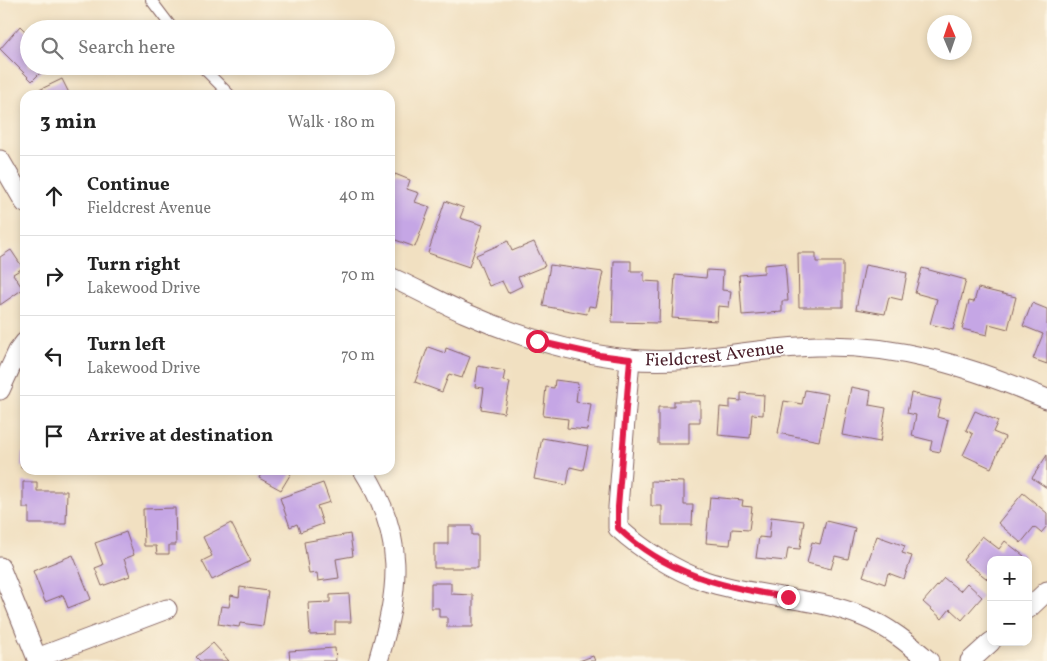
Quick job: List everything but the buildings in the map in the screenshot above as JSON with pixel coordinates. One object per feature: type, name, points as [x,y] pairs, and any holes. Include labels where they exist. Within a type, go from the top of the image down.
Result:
[{"type":"street","points":[[0,160],[20,194]]},
{"type":"street","name":"Fieldcrest Avenue","points":[[395,279],[464,313],[537,341],[599,355],[630,359],[694,359],[816,346],[871,347],[928,356],[991,376],[1047,399]]},
{"type":"street","points":[[0,390],[20,348]]},
{"type":"street","points":[[630,359],[618,528],[631,540],[669,564],[705,581],[821,603],[865,617],[902,637],[929,661]]},
{"type":"street","points":[[366,475],[380,497],[393,542],[396,577],[391,618],[378,661]]},
{"type":"street","points":[[0,567],[38,660],[167,610]]},
{"type":"street","points":[[1032,605],[1047,592]]},
{"type":"street","points":[[970,661],[987,646]]},
{"type":"lane","points":[[152,0],[166,20]]},
{"type":"lane","points":[[210,75],[225,90]]},
{"type":"route","points":[[537,341],[599,355],[630,359],[618,528],[631,540],[669,564],[705,581],[788,597]]}]
